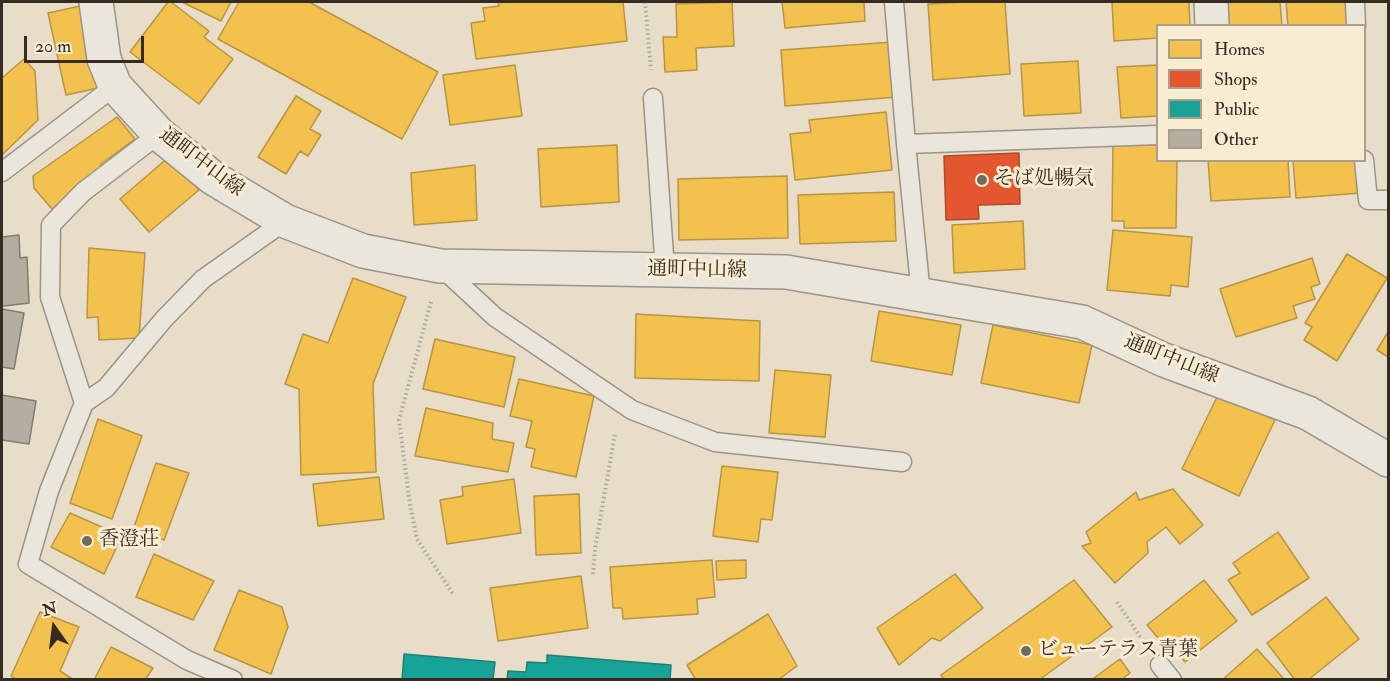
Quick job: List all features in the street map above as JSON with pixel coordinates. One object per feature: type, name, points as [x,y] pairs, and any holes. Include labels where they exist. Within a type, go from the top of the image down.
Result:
[{"type":"street","name":"通町中山線","points":[[96,2],[104,59],[115,86],[159,134],[213,178],[285,220],[363,251],[440,266],[786,272],[1082,322],[1164,360],[1308,413],[1389,460]]},
{"type":"street","points":[[1211,2],[1212,24]]},
{"type":"lane","points":[[894,2],[921,295]]},
{"type":"lane","points":[[1355,2],[1356,24]]},
{"type":"lane","points":[[2,172],[115,86]]},
{"type":"lane","points":[[653,98],[665,270]]},
{"type":"lane","points":[[84,403],[50,297],[51,225],[83,192],[159,134]]},
{"type":"lane","points":[[906,144],[1156,135]]},
{"type":"lane","points":[[1364,162],[1368,200],[1389,200]]},
{"type":"lane","points":[[233,680],[187,660],[28,564],[49,491],[84,403],[106,388],[164,319],[203,279],[285,220]]},
{"type":"lane","points":[[440,266],[495,317],[632,410],[715,442],[902,462]]},
{"type":"path","points":[[645,2],[653,98]]},
{"type":"path","points":[[440,266],[399,420],[410,505],[417,539],[453,594]]},
{"type":"path","points":[[593,574],[595,549],[621,403]]},
{"type":"path","points":[[1117,602],[1166,672]]},
{"type":"building: Homes","points":[[168,2],[209,31],[204,37],[233,59],[199,104],[130,52]]},
{"type":"building: Homes","points":[[182,2],[231,2],[221,21]]},
{"type":"building: Homes","points":[[239,2],[309,2],[438,72],[402,139],[218,39]]},
{"type":"building: Homes","points":[[498,2],[623,2],[627,41],[476,59],[471,23],[485,21],[483,8],[499,6]]},
{"type":"building: Homes","points":[[732,2],[734,46],[696,48],[697,70],[665,72],[663,37],[677,37],[676,4]]},
{"type":"building: Homes","points":[[782,2],[864,2],[865,21],[785,28]]},
{"type":"building: Homes","points":[[1005,2],[1010,74],[933,80],[928,4]]},
{"type":"building: Homes","points":[[1112,2],[1189,2],[1190,24],[1156,24],[1156,38],[1114,41]]},
{"type":"building: Homes","points":[[1221,2],[1280,2],[1282,24],[1222,24]]},
{"type":"building: Homes","points":[[1286,2],[1351,2],[1352,24],[1288,24]]},
{"type":"building: Homes","points":[[85,5],[103,87],[66,95],[48,13]]},
{"type":"building: Homes","points":[[893,42],[897,97],[785,106],[781,50]]},
{"type":"building: Homes","points":[[24,59],[35,71],[38,120],[2,155],[2,78]]},
{"type":"building: Homes","points":[[1078,61],[1081,113],[1024,116],[1021,64]]},
{"type":"building: Homes","points":[[515,65],[522,116],[450,125],[443,75]]},
{"type":"building: Homes","points":[[1156,65],[1156,116],[1121,118],[1117,67]]},
{"type":"building: Homes","points":[[296,96],[321,111],[310,129],[321,135],[308,156],[300,151],[286,174],[258,157]]},
{"type":"building: Homes","points":[[886,112],[892,170],[795,180],[790,134],[811,132],[809,120]]},
{"type":"building: Homes","points":[[117,117],[135,139],[101,164],[99,171],[52,209],[34,188],[33,176]]},
{"type":"building: Homes","points":[[1113,144],[1156,145],[1156,162],[1177,162],[1176,228],[1124,228],[1124,221],[1112,221]]},
{"type":"building: Homes","points":[[617,145],[619,202],[541,207],[538,149]]},
{"type":"building: Homes","points":[[170,156],[199,190],[149,232],[120,199]]},
{"type":"building: Homes","points":[[1208,162],[1288,162],[1290,197],[1211,201]]},
{"type":"building: Homes","points":[[1293,162],[1359,162],[1361,193],[1296,198]]},
{"type":"building: Homes","points":[[475,165],[477,220],[414,225],[411,173]]},
{"type":"building: Homes","points":[[787,176],[788,238],[679,240],[678,179]]},
{"type":"building: Homes","points":[[894,192],[896,241],[800,244],[798,195]]},
{"type":"building: Homes","points":[[1023,221],[1025,269],[954,273],[952,225]]},
{"type":"building: Homes","points":[[1113,230],[1192,237],[1188,287],[1171,285],[1170,296],[1107,290]]},
{"type":"building: Homes","points":[[89,248],[145,253],[139,338],[99,340],[98,317],[87,318]]},
{"type":"building: Homes","points":[[1347,254],[1387,278],[1337,361],[1304,340],[1312,327],[1305,323]]},
{"type":"building: Homes","points":[[1312,258],[1320,284],[1311,287],[1315,299],[1293,306],[1297,318],[1236,337],[1220,289]]},
{"type":"building: Homes","points":[[353,278],[406,297],[373,384],[376,472],[301,475],[299,389],[285,384],[303,334],[328,343]]},
{"type":"building: Homes","points":[[879,311],[961,325],[952,375],[871,361]]},
{"type":"building: Homes","points":[[636,314],[760,321],[759,381],[635,378]]},
{"type":"building: Homes","points":[[993,325],[1092,345],[1079,403],[981,383]]},
{"type":"building: Homes","points":[[1388,332],[1388,357],[1377,350]]},
{"type":"building: Homes","points":[[435,339],[515,357],[504,407],[423,389]]},
{"type":"building: Homes","points":[[775,370],[831,375],[825,437],[769,433]]},
{"type":"building: Homes","points":[[519,379],[594,396],[576,477],[531,467],[535,449],[526,447],[532,421],[510,416]]},
{"type":"building: Homes","points":[[1219,393],[1275,420],[1239,496],[1182,469]]},
{"type":"building: Homes","points":[[426,408],[493,423],[492,439],[514,443],[508,472],[415,456]]},
{"type":"building: Homes","points":[[98,419],[142,436],[112,519],[70,503]]},
{"type":"building: Homes","points":[[156,463],[189,473],[164,540],[133,530]]},
{"type":"building: Homes","points":[[722,466],[778,472],[772,520],[761,519],[758,542],[713,536]]},
{"type":"building: Homes","points":[[379,477],[384,519],[318,526],[313,484]]},
{"type":"building: Homes","points":[[514,479],[521,533],[447,544],[440,500],[463,496],[462,487]]},
{"type":"building: Homes","points":[[1173,489],[1203,525],[1180,544],[1166,527],[1147,542],[1148,553],[1115,583],[1082,546],[1091,543],[1086,532],[1136,492],[1139,500]]},
{"type":"building: Homes","points":[[579,494],[581,553],[536,555],[534,496]]},
{"type":"building: Homes","name":"香澄荘","points":[[70,513],[122,536],[104,574],[51,547]]},
{"type":"building: Homes","points":[[1278,532],[1309,578],[1252,615],[1228,580],[1240,573],[1233,563]]},
{"type":"building: Homes","points":[[154,554],[214,581],[193,620],[136,597]]},
{"type":"building: Homes","points":[[712,560],[715,597],[697,599],[698,614],[623,619],[622,608],[613,608],[610,567]]},
{"type":"building: Homes","points":[[746,560],[746,578],[717,580],[716,561]]},
{"type":"building: Homes","points":[[955,574],[983,608],[940,641],[932,638],[899,665],[877,628]]},
{"type":"building: Homes","points":[[581,576],[588,628],[498,641],[490,588]]},
{"type":"building: Homes","name":"ビューテラス青葉","points":[[1074,580],[1112,627],[1039,680],[944,680],[941,675]]},
{"type":"building: Homes","points":[[1204,580],[1237,621],[1185,662],[1171,645],[1165,646],[1147,625]]},
{"type":"building: Homes","points":[[239,590],[282,607],[288,627],[271,674],[214,650]]},
{"type":"building: Homes","points":[[1326,597],[1359,639],[1308,680],[1295,680],[1267,643]]},
{"type":"building: Homes","points":[[40,612],[79,627],[60,671],[74,680],[17,680],[11,676]]},
{"type":"building: Homes","points":[[768,614],[797,666],[778,680],[696,680],[687,665]]},
{"type":"building: Homes","points":[[111,647],[153,668],[145,680],[94,680]]},
{"type":"building: Homes","points":[[1257,649],[1285,680],[1222,680]]},
{"type":"building: Homes","points":[[1120,659],[1130,673],[1121,680],[1091,680]]},
{"type":"building: Shops","name":"そば処暢気","points":[[1019,153],[1020,204],[978,205],[979,219],[946,220],[944,156]]},
{"type":"building: Public","points":[[404,654],[495,662],[493,680],[402,680]]},
{"type":"building: Public","points":[[547,655],[671,665],[670,680],[507,680],[508,671],[526,672],[527,662],[547,663]]},
{"type":"building: Other","points":[[19,235],[20,258],[27,257],[29,303],[2,306],[2,237]]},
{"type":"building: Other","points":[[2,309],[24,313],[14,369],[2,367]]},
{"type":"building: Other","points":[[2,395],[36,401],[29,444],[2,440]]},
{"type":"place","name":"そば処暢気","points":[[982,180]]},
{"type":"place","name":"香澄荘","points":[[87,541]]},
{"type":"place","name":"ビューテラス青葉","points":[[1026,651]]}]
